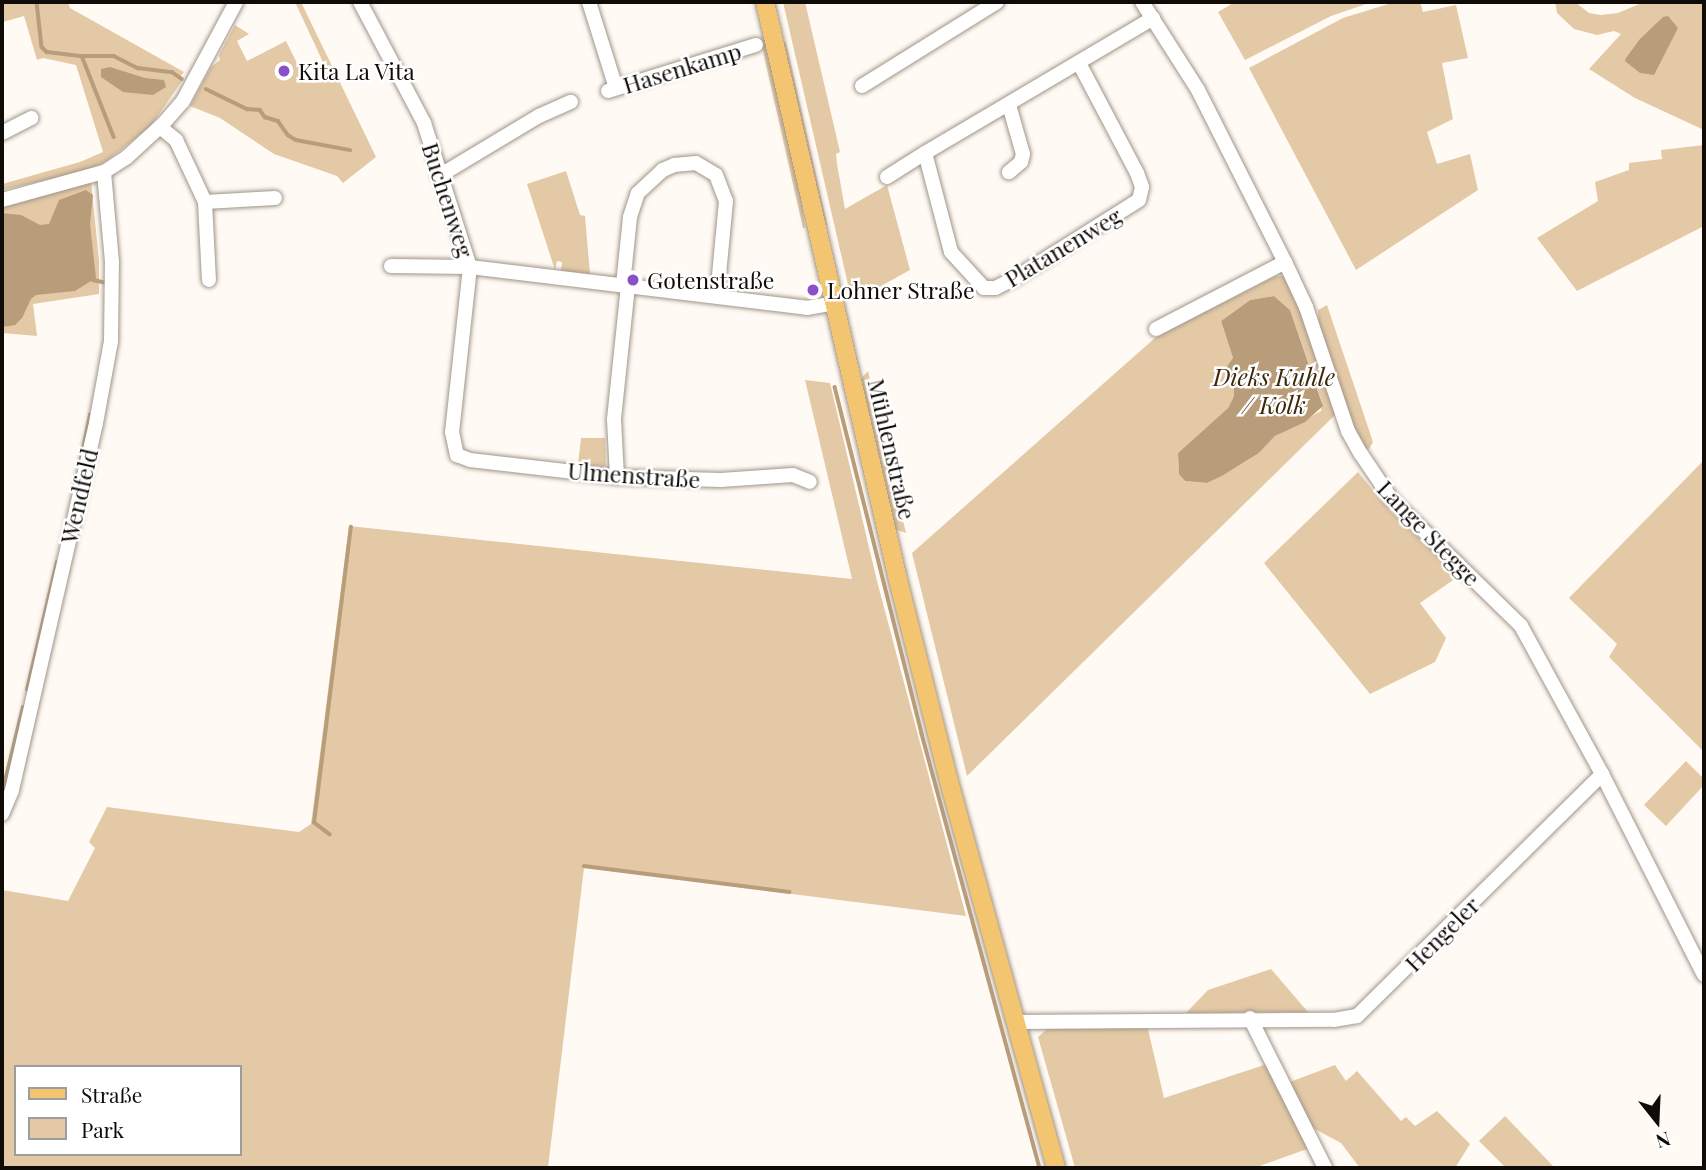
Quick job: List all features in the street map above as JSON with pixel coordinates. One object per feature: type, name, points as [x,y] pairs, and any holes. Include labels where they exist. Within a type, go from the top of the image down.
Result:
[{"type":"main road","name":"Mühlenstraße","points":[[765,2],[901,593],[1014,1022],[1056,1168]]},
{"type":"street","points":[[2,200],[104,172],[160,127],[183,100],[236,2]]},
{"type":"street","name":"Buchenweg","points":[[360,2],[424,123],[470,267],[452,432],[457,455]]},
{"type":"street","name":"Hasenkamp","points":[[589,2],[612,89],[756,45]]},
{"type":"street","points":[[862,86],[997,2]]},
{"type":"street","name":"Lange Stegge","points":[[1142,2],[1198,90],[1286,262],[1306,307],[1348,430],[1375,479],[1392,500],[1521,626],[1602,774],[1704,975]]},
{"type":"street","points":[[887,177],[1153,18]]},
{"type":"street","name":"Platanenweg","points":[[925,153],[951,252],[984,288],[995,288],[1015,278],[1139,200],[1142,187],[1138,173],[1079,63]]},
{"type":"street","points":[[439,176],[539,116],[571,102]]},
{"type":"street","points":[[1009,105],[1023,154],[1021,162],[1009,172]]},
{"type":"street","points":[[2,133],[31,118]]},
{"type":"street","points":[[160,127],[176,140],[205,202],[209,279]]},
{"type":"street","points":[[617,477],[614,419],[630,217],[638,192],[663,170],[674,165],[696,163],[716,175],[726,201],[717,298]]},
{"type":"street","name":"Wendfeld","points":[[2,814],[12,790],[96,423],[111,341],[112,262],[104,172]]},
{"type":"street","points":[[205,202],[275,198]]},
{"type":"street","points":[[1156,329],[1286,262]]},
{"type":"street","points":[[391,266],[470,267],[807,308],[834,303]]},
{"type":"street","name":"Ulmenstraße","points":[[457,455],[470,460],[617,477],[720,480],[793,475],[810,482]]},
{"type":"street","name":"Hengeler","points":[[1014,1022],[1346,1019],[1366,1010],[1602,774]]},
{"type":"street","points":[[1250,1018],[1325,1168]]},
{"type":"green space","points":[[2,2],[68,2],[70,8],[184,72],[179,78],[182,81],[150,127],[105,162],[85,171],[2,190],[2,184],[80,162],[103,152],[76,65],[43,58],[37,60],[24,16],[3,22]]},
{"type":"green space","points":[[295,2],[301,2],[376,157],[343,183],[337,176],[274,154],[220,118],[190,106],[211,67],[220,60],[219,55],[235,25],[249,34],[237,41],[247,61],[286,41],[307,83],[328,73]]},
{"type":"green space","points":[[783,2],[805,2],[840,152],[836,154],[845,209],[887,185],[910,270],[852,302]]},
{"type":"green space","points":[[1235,2],[1372,2],[1331,16],[1245,60],[1218,12]]},
{"type":"green space","points":[[1395,2],[1420,2],[1423,12],[1456,5],[1468,58],[1442,63],[1453,119],[1427,132],[1437,164],[1470,154],[1478,190],[1356,270],[1249,68],[1343,18]]},
{"type":"green space","points":[[1555,2],[1575,2],[1589,13],[1601,15],[1618,13],[1644,2],[1704,2],[1704,130],[1635,98],[1589,69],[1621,34],[1614,31],[1597,35],[1574,29],[1557,13]]},
{"type":"green space","points":[[783,42],[786,42],[828,228],[819,209]]},
{"type":"green space","points":[[766,46],[799,183],[805,228],[762,47]]},
{"type":"green space","points":[[1704,145],[1704,226],[1577,291],[1537,238],[1598,201],[1595,182],[1629,170],[1629,163],[1662,159],[1661,150]]},
{"type":"green space","points":[[566,171],[580,215],[585,216],[590,274],[561,271],[562,262],[557,261],[555,270],[527,184]]},
{"type":"green space","points":[[91,181],[99,261],[99,294],[33,304],[37,336],[2,333],[2,208]]},
{"type":"green space","points":[[1276,276],[1284,276],[1304,314],[1336,414],[967,776],[912,553],[1156,337]],"holes":[[[1274,296],[1290,310],[1322,402],[1321,411],[1275,436],[1259,453],[1222,476],[1207,483],[1185,481],[1179,473],[1178,453],[1228,408],[1234,396],[1234,383],[1227,366],[1233,358],[1221,321],[1250,300]]]},
{"type":"green space","points":[[1327,305],[1373,442],[1369,449],[1363,447],[1347,412],[1319,326],[1318,310]]},
{"type":"green space","points":[[868,371],[906,533],[894,529],[860,380]]},
{"type":"green space","points":[[805,380],[830,383],[877,581],[966,916],[584,868],[548,1168],[2,1168],[2,890],[68,901],[95,848],[89,842],[107,807],[299,832],[311,824],[349,526],[852,579]]},
{"type":"green space","points":[[581,438],[605,438],[606,470],[581,467],[578,464]]},
{"type":"green space","points":[[1704,460],[1704,752],[1609,657],[1617,644],[1569,598]]},
{"type":"green space","points":[[1358,472],[1389,510],[1459,576],[1420,603],[1446,638],[1435,662],[1370,694],[1264,563]]},
{"type":"green space","points":[[1686,761],[1704,779],[1704,785],[1666,826],[1644,805]]},
{"type":"green space","points":[[1271,969],[1308,1012],[1186,1013],[1208,990]]},
{"type":"green space","points":[[1052,1025],[1147,1025],[1164,1098],[1267,1064],[1310,1148],[1254,1168],[1075,1168],[1038,1037]]},
{"type":"green space","points":[[1335,1065],[1346,1081],[1357,1071],[1401,1121],[1406,1117],[1415,1126],[1437,1111],[1470,1144],[1455,1168],[1360,1168],[1341,1143],[1313,1128],[1290,1082]]},
{"type":"green space","points":[[1505,1116],[1553,1166],[1551,1168],[1506,1168],[1479,1141]]},
{"type":"water","points":[[1668,16],[1678,28],[1654,75],[1640,73],[1625,61],[1626,58],[1640,39],[1663,17]]},
{"type":"water","points":[[110,67],[145,78],[164,80],[166,87],[153,95],[123,92],[101,77],[101,69]]},
{"type":"water","points":[[86,190],[93,195],[90,224],[96,278],[75,291],[36,295],[15,325],[2,327],[2,213],[21,215],[40,225],[49,224],[59,200]]},
{"type":"water","name":"Dieks Kuhle / Kolk","points":[[1274,296],[1290,310],[1323,406],[1305,422],[1275,436],[1259,453],[1222,476],[1207,483],[1185,481],[1179,474],[1178,453],[1228,408],[1234,396],[1234,383],[1227,366],[1233,358],[1221,321],[1250,300]]},
{"type":"waterway","points":[[37,2],[42,47],[47,52],[82,56],[114,137]]},
{"type":"waterway","points":[[82,56],[114,56],[138,68],[172,72],[182,79]]},
{"type":"waterway","points":[[206,89],[247,109],[260,110],[265,117],[278,121],[288,135],[296,140],[350,150]]},
{"type":"waterway","points":[[93,280],[107,283]]},
{"type":"waterway","points":[[835,387],[922,734],[1040,1168]]},
{"type":"waterway","points":[[81,459],[90,415]]},
{"type":"waterway","points":[[330,835],[314,823],[351,527]]},
{"type":"waterway","points":[[27,690],[57,562]]},
{"type":"waterway","points":[[2,794],[23,707]]},
{"type":"waterway","points":[[584,866],[789,892]]},
{"type":"place","name":"Kita La Vita","points":[[284,71]]},
{"type":"place","name":"Gotenstraße","points":[[633,280]]},
{"type":"place","name":"Lohner Straße","points":[[813,290]]}]
